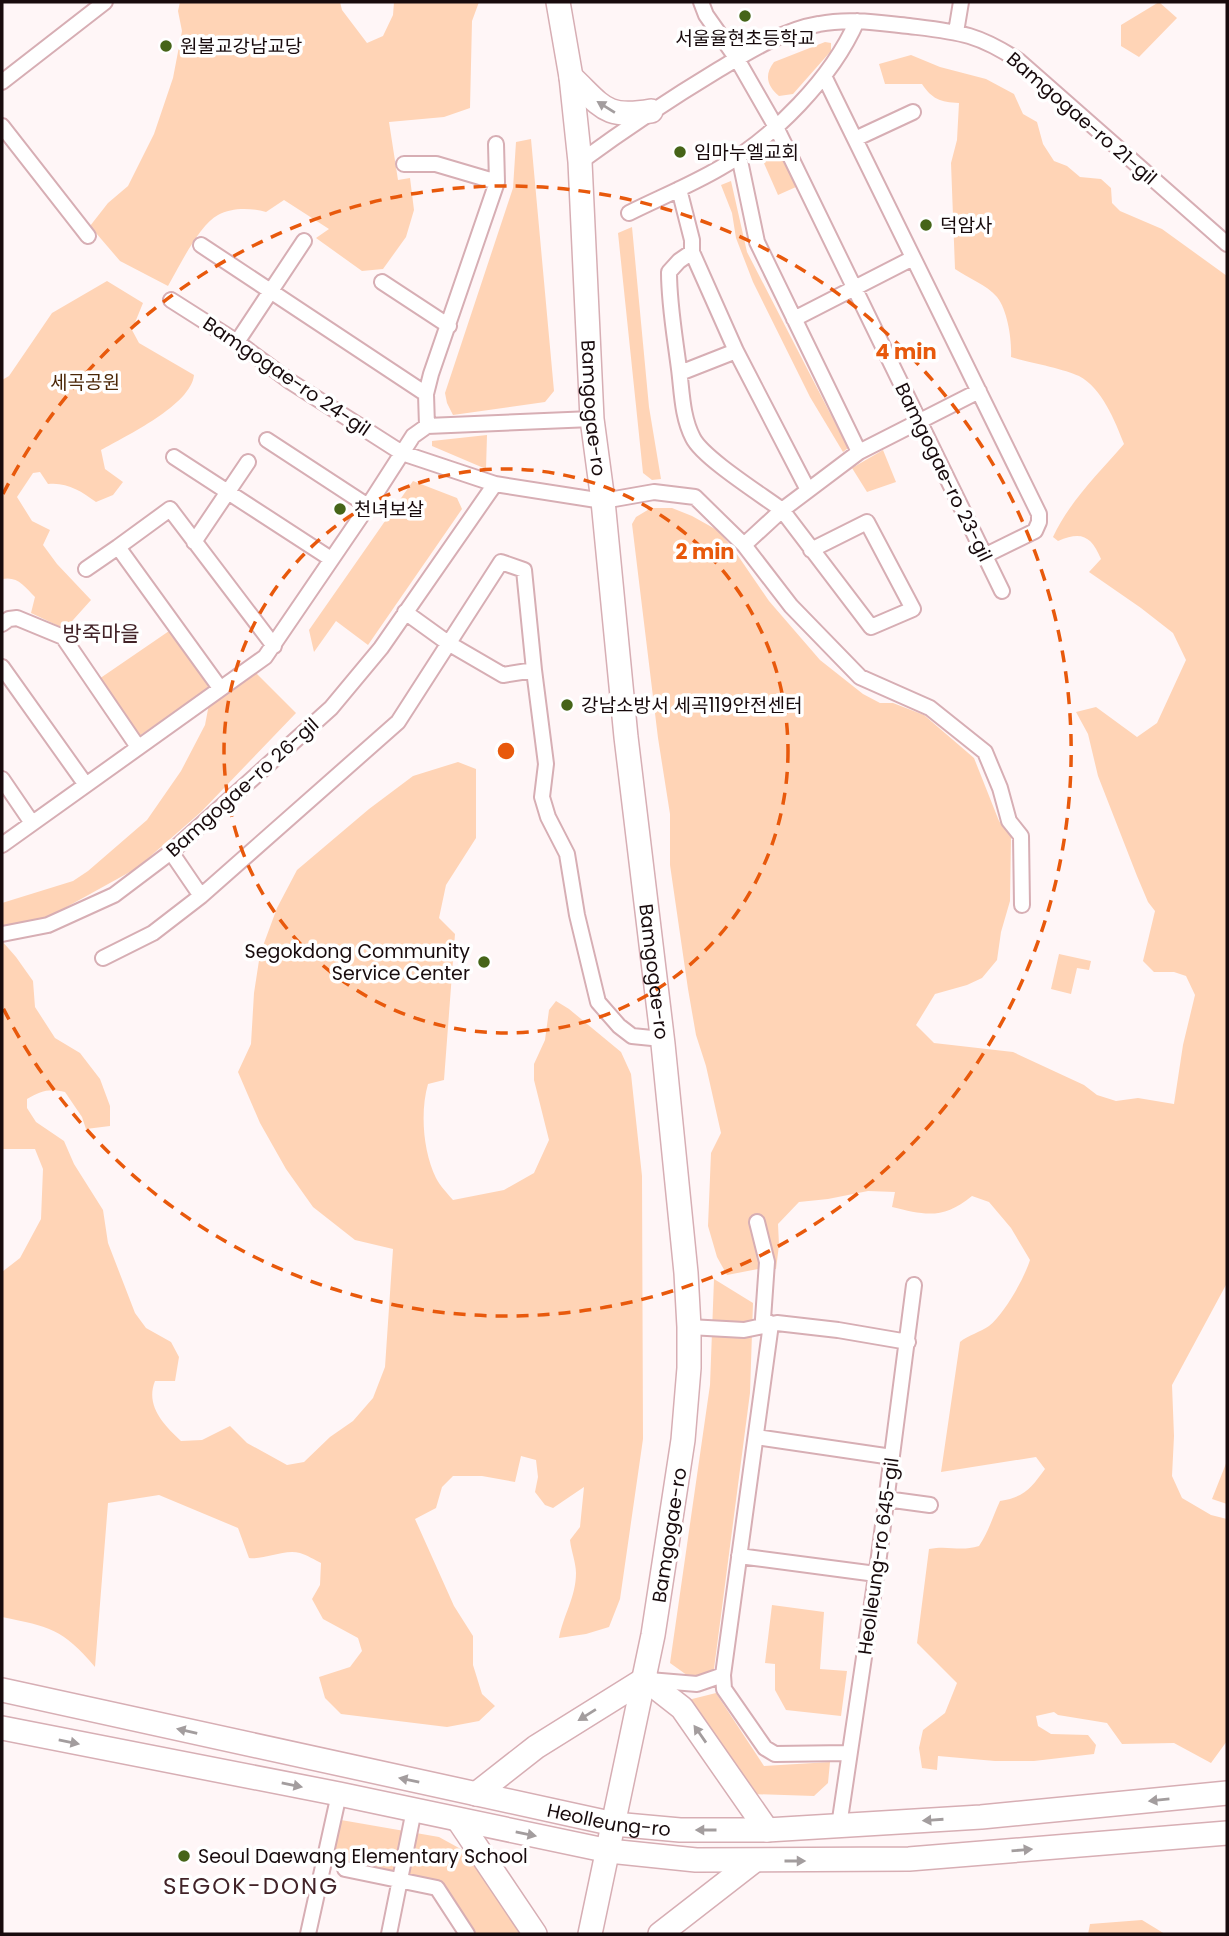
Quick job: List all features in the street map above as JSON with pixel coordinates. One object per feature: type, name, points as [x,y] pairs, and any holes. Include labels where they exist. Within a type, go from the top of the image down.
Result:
[{"type":"main road","name":"Bamgogae-ro","points":[[558,2],[571,77],[580,162],[592,419],[662,1039],[689,1327],[689,1368],[683,1440],[645,1679],[590,1934]]},
{"type":"main road","points":[[571,77],[604,108],[615,113],[625,115],[651,111]]},
{"type":"main road","points":[[476,1794],[536,1747],[645,1679],[682,1708],[767,1830]]},
{"type":"main road","name":"Heolleung-ro","points":[[2,1690],[614,1824],[680,1830],[767,1830],[981,1817],[1227,1793]]},
{"type":"main road","name":"Heolleung-ro","points":[[2,1728],[339,1794],[609,1851],[696,1860],[909,1859],[1227,1833]]},
{"type":"main road","points":[[459,1821],[535,1934]]},
{"type":"main road","points":[[660,1934],[754,1861]]},
{"type":"street","points":[[2,82],[104,2]]},
{"type":"street","name":"Bamgogae-ro 23-gil","points":[[701,2],[719,37],[737,59],[776,127],[1002,591]]},
{"type":"street","points":[[956,32],[961,2]]},
{"type":"street","points":[[629,213],[720,168],[776,127],[824,76],[846,46],[857,21]]},
{"type":"street","name":"Bamgogae-ro 21-gil","points":[[580,162],[651,111],[737,59],[796,30],[817,24],[857,21],[956,32],[986,40],[1019,61],[1227,244]]},
{"type":"street","points":[[824,76],[1039,514],[1035,531],[986,555]]},
{"type":"street","points":[[855,139],[912,112]]},
{"type":"street","points":[[2,126],[88,236]]},
{"type":"street","points":[[427,426],[426,394],[497,182],[496,144]]},
{"type":"street","points":[[738,156],[757,242],[859,452]]},
{"type":"street","points":[[404,164],[436,164],[497,182]]},
{"type":"street","points":[[680,189],[692,240],[692,252],[736,351],[808,490]]},
{"type":"street","points":[[237,342],[304,241]]},
{"type":"street","points":[[201,245],[426,394]]},
{"type":"street","points":[[692,252],[669,272],[669,302],[680,373],[681,399],[694,440],[724,468],[782,510],[811,550],[871,627],[912,609],[867,522],[811,550]]},
{"type":"street","points":[[794,318],[913,258]]},
{"type":"street","points":[[382,282],[449,326]]},
{"type":"street","name":"Bamgogae-ro 24-gil","points":[[171,300],[237,342],[291,382],[402,453],[495,484]]},
{"type":"street","points":[[680,373],[736,351]]},
{"type":"street","points":[[744,545],[782,510],[859,452],[979,391]]},
{"type":"street","points":[[2,845],[254,666],[274,646],[413,436],[427,426],[592,419]]},
{"type":"street","points":[[267,440],[369,506]]},
{"type":"street","points":[[174,457],[331,559]]},
{"type":"street","points":[[194,541],[248,462]]},
{"type":"street","points":[[495,484],[603,502],[654,492],[695,497],[744,545],[791,606],[860,677],[930,708],[985,752],[1000,788],[1009,821],[1021,836],[1022,905]]},
{"type":"street","name":"Bamgogae-ro 26-gil","points":[[2,934],[48,925],[114,895],[170,852],[331,708],[381,648],[495,484]]},
{"type":"street","points":[[86,569],[170,509],[274,646]]},
{"type":"street","points":[[118,547],[220,688]]},
{"type":"street","points":[[103,958],[153,933],[201,895],[398,722],[501,562],[524,570],[545,764],[542,797],[548,817],[567,854],[577,915],[598,1002],[632,1036],[662,1039]]},
{"type":"street","points":[[405,612],[448,643],[503,675],[534,670]]},
{"type":"street","points":[[2,624],[17,618],[63,637],[138,747]]},
{"type":"street","points":[[2,667],[86,785]]},
{"type":"street","points":[[2,779],[32,823]]},
{"type":"street","points":[[170,852],[201,895]]},
{"type":"street","points":[[757,1222],[767,1262],[763,1319],[771,1324]]},
{"type":"street","name":"Heolleung-ro 645-gil","points":[[839,1826],[914,1285]]},
{"type":"street","points":[[689,1327],[744,1330],[771,1324],[838,1330],[908,1342]]},
{"type":"street","points":[[771,1324],[723,1675],[724,1689],[765,1748],[775,1754],[848,1753]]},
{"type":"street","points":[[756,1437],[892,1457]]},
{"type":"street","points":[[886,1499],[930,1505]]},
{"type":"street","points":[[739,1556],[876,1574]]},
{"type":"street","points":[[645,1679],[697,1684],[723,1675]]},
{"type":"street","points":[[309,1934],[339,1794]]},
{"type":"street","points":[[389,1934],[414,1810]]},
{"type":"street","points":[[345,1869],[438,1888],[467,1934]]},
{"type":"green space","points":[[180,2],[340,2],[342,10],[367,43],[383,36],[393,15],[394,2],[479,2],[472,21],[470,108],[444,117],[389,122],[398,180],[410,178],[414,210],[406,237],[383,269],[362,271],[316,238],[329,229],[284,200],[266,212],[236,209],[211,220],[190,247],[168,286],[120,261],[90,226],[108,203],[128,186],[154,134],[173,78],[182,31],[178,11]]},
{"type":"green space","points":[[1159,2],[1177,18],[1139,57],[1121,46],[1121,25]]},
{"type":"green space","points":[[825,42],[831,43],[831,51],[793,94],[779,96],[768,80],[774,62]]},
{"type":"green space","points":[[911,55],[940,67],[986,79],[1014,94],[1023,114],[1037,122],[1043,144],[1054,161],[1067,166],[1080,177],[1101,179],[1111,188],[1112,203],[1120,211],[1162,229],[1227,276],[1227,1283],[1172,1385],[1172,1476],[1182,1498],[1211,1515],[1227,1519],[1227,1741],[1211,1763],[1174,1743],[1122,1744],[1107,1723],[1058,1715],[1054,1712],[1036,1716],[1038,1726],[1051,1734],[1088,1735],[1096,1745],[1094,1754],[1034,1761],[938,1756],[937,1770],[922,1768],[919,1748],[923,1730],[945,1713],[957,1683],[917,1643],[929,1549],[979,1546],[1000,1501],[1027,1491],[1045,1469],[1036,1457],[941,1472],[960,1342],[986,1328],[1001,1313],[1013,1296],[1030,1260],[1011,1228],[989,1202],[972,1196],[952,1209],[934,1214],[892,1207],[895,1192],[868,1191],[799,1202],[778,1224],[776,1269],[758,1269],[727,1275],[717,1257],[708,1226],[711,1153],[721,1133],[696,1035],[670,865],[670,814],[632,524],[636,517],[651,508],[672,508],[717,530],[769,601],[820,660],[863,694],[880,703],[893,703],[924,715],[974,758],[999,821],[1011,837],[1010,901],[1001,932],[997,960],[982,978],[935,994],[916,1025],[934,1043],[1013,1052],[1084,1085],[1097,1095],[1116,1101],[1138,1098],[1174,1104],[1183,1045],[1195,995],[1186,976],[1174,972],[1154,972],[1143,961],[1155,911],[1148,902],[1137,876],[1098,776],[1088,734],[1076,712],[1096,707],[1137,737],[1157,723],[1186,660],[1173,633],[1089,572],[1101,559],[1089,541],[1080,536],[1058,541],[1053,537],[1076,500],[1124,444],[1107,406],[1087,381],[1065,371],[1011,357],[1009,326],[1001,303],[988,289],[955,269],[951,163],[957,140],[959,103],[937,99],[922,84],[885,84],[879,64]]},
{"type":"green space","points":[[773,137],[796,187],[778,195],[759,152]]},
{"type":"green space","points":[[531,139],[554,391],[545,402],[453,415],[445,393],[513,188],[516,142]]},
{"type":"green space","points":[[731,181],[747,252],[848,448],[843,452],[810,397],[753,282],[736,238],[732,213],[721,185]]},
{"type":"green space","points":[[632,227],[649,407],[661,479],[652,480],[643,473],[618,233]]},
{"type":"green space","name":"세곡공원","points":[[107,281],[143,303],[132,330],[139,343],[194,375],[182,397],[170,408],[101,450],[105,469],[123,482],[113,495],[96,502],[74,488],[48,484],[40,472],[33,473],[17,497],[32,521],[50,530],[43,545],[91,600],[65,629],[31,613],[35,597],[17,580],[2,579],[2,380],[9,376],[52,313]]},
{"type":"green space","points":[[487,435],[486,469],[432,446],[432,441]]},
{"type":"green space","points":[[883,450],[896,482],[867,492],[852,468]]},
{"type":"green space","points":[[413,481],[457,498],[462,509],[368,645],[336,621],[314,652],[309,630]]},
{"type":"green space","points":[[172,629],[212,686],[139,736],[99,679]]},
{"type":"green space","points":[[255,672],[296,713],[201,812],[137,868],[45,919],[2,929],[2,903],[73,881],[147,820],[181,771],[205,725],[209,704]]},
{"type":"green space","points":[[458,762],[476,769],[476,838],[446,885],[439,918],[455,934],[444,1080],[428,1084],[424,1107],[428,1156],[436,1178],[453,1200],[504,1190],[534,1173],[549,1140],[534,1080],[534,1064],[545,1040],[549,1010],[556,1001],[621,1052],[631,1074],[642,1176],[643,1439],[620,1599],[609,1627],[559,1638],[575,1582],[576,1569],[570,1540],[580,1527],[584,1487],[553,1508],[545,1505],[535,1492],[538,1477],[536,1460],[521,1456],[515,1482],[482,1476],[453,1476],[442,1487],[436,1508],[415,1519],[454,1606],[473,1636],[473,1665],[482,1694],[495,1706],[479,1721],[447,1727],[341,1714],[325,1698],[319,1677],[350,1667],[362,1651],[358,1638],[323,1619],[312,1599],[320,1585],[321,1563],[294,1552],[249,1558],[238,1528],[159,1495],[108,1503],[95,1667],[73,1644],[54,1631],[2,1617],[2,1272],[20,1258],[41,1219],[43,1169],[35,1149],[2,1149],[2,941],[33,981],[35,1007],[55,1038],[80,1053],[100,1079],[110,1106],[110,1126],[86,1129],[82,1117],[65,1092],[45,1091],[27,1099],[27,1108],[36,1122],[64,1141],[74,1164],[103,1210],[108,1243],[135,1313],[146,1328],[171,1342],[179,1357],[175,1381],[155,1381],[152,1399],[158,1414],[181,1441],[202,1440],[230,1426],[247,1443],[287,1465],[304,1462],[330,1437],[353,1421],[373,1398],[385,1367],[393,1249],[355,1240],[313,1207],[286,1169],[260,1123],[238,1072],[251,1044],[260,954],[277,908],[297,870],[413,776]]},
{"type":"green space","points":[[1059,954],[1091,961],[1089,970],[1077,968],[1071,994],[1051,989]]},
{"type":"green space","points":[[714,1279],[753,1303],[750,1393],[714,1669],[691,1678],[670,1663],[710,1385]]},
{"type":"green space","points":[[1227,1461],[1227,1504],[1212,1499]]},
{"type":"green space","points":[[772,1605],[824,1612],[820,1669],[847,1671],[841,1716],[786,1710],[775,1690],[775,1664],[765,1663]]},
{"type":"green space","points":[[716,1693],[764,1766],[830,1762],[828,1783],[814,1796],[751,1794],[684,1701]]},
{"type":"green space","points":[[341,1820],[439,1837],[468,1853],[522,1934],[475,1934],[441,1882],[332,1859]]},
{"type":"green space","points":[[1142,1920],[1165,1934],[1088,1934],[1090,1924]]},
{"type":"place","name":"서울율현초등학교","points":[[745,16]]},
{"type":"place","name":"원불교강남교당","points":[[166,46]]},
{"type":"place","name":"임마누엘교회","points":[[680,152]]},
{"type":"place","name":"덕암사","points":[[926,225]]},
{"type":"place","name":"천녀보살","points":[[340,509]]},
{"type":"place","name":"강남소방서 세곡119안전센터","points":[[567,705]]},
{"type":"place","name":"Segokdong Community Service Center","points":[[484,962]]},
{"type":"place","name":"Seoul Daewang Elementary School","points":[[184,1856]]},
{"type":"district","name":"방죽마을","points":[[101,634]]},
{"type":"district","name":"SEGOK-DONG","points":[[251,1886]]}]
